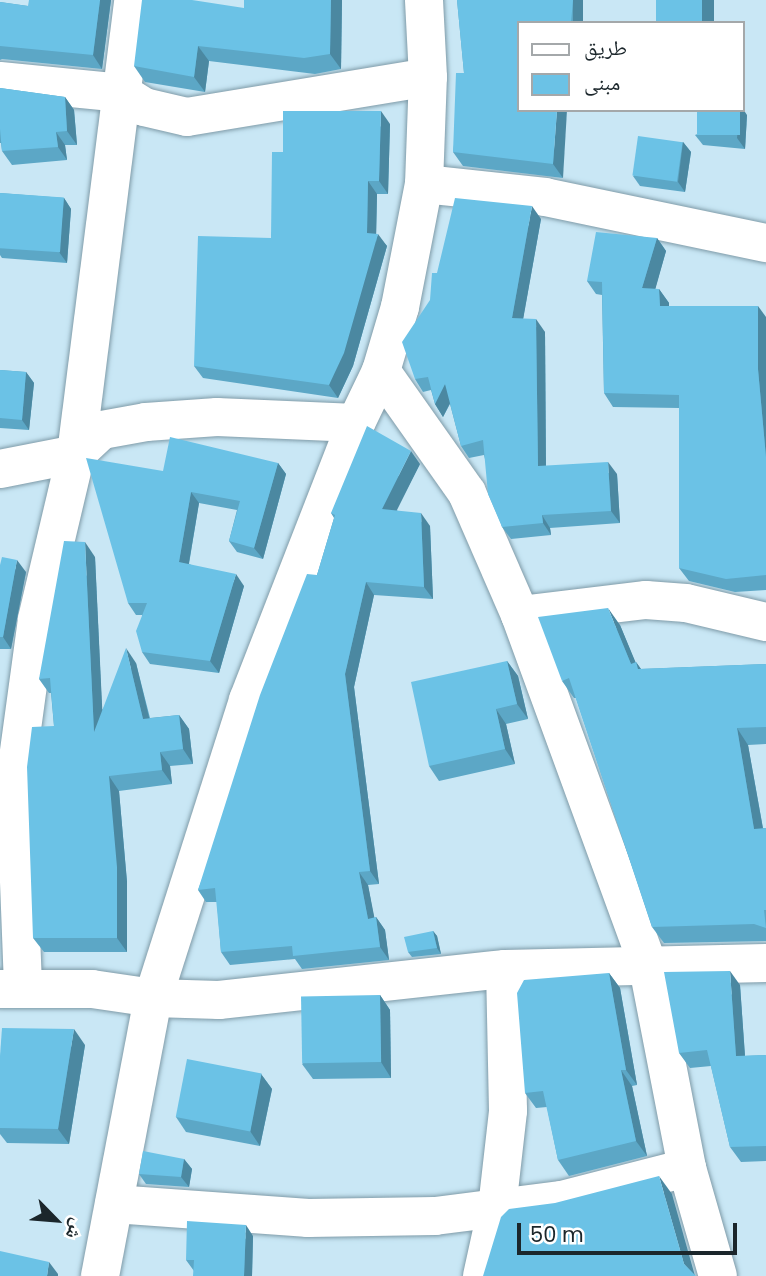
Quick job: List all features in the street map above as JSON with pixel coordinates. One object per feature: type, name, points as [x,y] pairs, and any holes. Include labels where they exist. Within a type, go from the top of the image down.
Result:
[{"type":"street","points":[[133,0],[76,454],[37,619],[15,780],[11,987],[153,998],[219,1000],[505,969],[647,962],[766,963]]},
{"type":"street","points":[[100,1276],[153,998],[248,700],[356,423],[381,371],[412,254],[424,184],[428,77],[424,0]]},
{"type":"street","points":[[0,81],[122,93],[144,107],[187,117],[428,77]]},
{"type":"street","points":[[424,184],[545,197],[766,243]]},
{"type":"street","points":[[381,371],[467,493],[520,615],[647,962],[687,1168],[722,1272]]},
{"type":"street","points":[[0,469],[76,454],[102,430],[146,422],[217,417],[356,423]]},
{"type":"street","points":[[520,615],[646,600],[686,603],[766,622]]},
{"type":"street","points":[[482,1276],[497,1208],[508,1111],[505,969]]},
{"type":"street","points":[[114,1204],[372,1219],[497,1208],[575,1197],[687,1168]]},
{"type":"building","points":[[29,0],[100,0],[93,55],[0,46],[0,2],[28,6]]},
{"type":"building","points":[[142,0],[192,0],[244,8],[244,0],[331,0],[330,54],[304,58],[198,46],[194,77],[134,66]]},
{"type":"building","points":[[457,0],[573,0],[571,21],[518,21],[518,112],[557,112],[553,164],[453,152],[456,73],[464,73]]},
{"type":"building","points":[[656,0],[702,0],[702,21],[656,21]]},
{"type":"building","points":[[0,88],[65,97],[67,131],[56,132],[58,147],[2,151]]},
{"type":"building","points":[[283,111],[381,111],[379,181],[368,181],[367,233],[378,234],[344,353],[329,385],[194,366],[198,236],[271,238],[272,152],[283,152]]},
{"type":"building","points":[[697,112],[740,112],[740,135],[697,135]]},
{"type":"building","points":[[638,136],[683,142],[677,182],[632,176]]},
{"type":"building","points":[[0,193],[64,197],[60,252],[0,248]]},
{"type":"building","points":[[455,198],[532,206],[512,318],[536,319],[538,466],[608,462],[611,511],[542,515],[543,523],[502,527],[488,494],[483,440],[461,446],[445,384],[435,404],[428,377],[415,379],[402,342],[430,300],[432,273],[437,273]]},
{"type":"building","points":[[596,232],[657,238],[642,288],[659,289],[660,306],[758,306],[758,369],[766,457],[766,575],[726,579],[679,568],[679,395],[604,393],[602,282],[587,281]]},
{"type":"building","points":[[0,370],[26,372],[22,420],[0,418]]},
{"type":"building","points":[[367,426],[411,451],[382,509],[421,513],[424,587],[366,582],[345,674],[370,871],[359,872],[368,919],[376,917],[380,947],[293,956],[292,946],[221,952],[215,888],[198,890],[260,695],[307,574],[317,575],[335,515],[331,513]]},
{"type":"building","points":[[170,437],[278,463],[254,548],[229,541],[240,501],[191,492],[179,562],[236,574],[210,661],[142,652],[136,631],[147,603],[128,603],[86,458],[163,471]]},
{"type":"building","points":[[64,541],[85,542],[94,732],[126,648],[143,719],[179,715],[183,749],[160,752],[162,770],[109,776],[117,867],[117,938],[33,938],[27,767],[32,727],[54,726],[50,678],[39,679]]},
{"type":"building","points":[[2,557],[17,560],[3,637],[0,637],[0,565]]},
{"type":"building","points":[[608,608],[631,664],[636,662],[638,669],[766,664],[766,727],[737,728],[754,829],[766,828],[766,928],[754,924],[652,927],[569,678],[562,681],[538,617]]},
{"type":"building","points":[[507,661],[517,704],[496,709],[505,749],[429,766],[411,682]]},
{"type":"building","points":[[433,931],[437,948],[408,952],[404,937]]},
{"type":"building","points":[[730,971],[736,1056],[766,1055],[766,1146],[730,1147],[707,1050],[679,1053],[664,972]]},
{"type":"building","points":[[609,973],[626,1070],[621,1070],[636,1141],[558,1160],[543,1091],[525,1093],[517,993],[524,980]]},
{"type":"building","points":[[380,995],[381,1062],[302,1063],[301,996]]},
{"type":"building","points":[[2,1028],[74,1029],[58,1129],[0,1128]]},
{"type":"building","points":[[187,1059],[262,1074],[250,1131],[176,1117]]},
{"type":"building","points":[[143,1151],[184,1159],[181,1177],[139,1174]]},
{"type":"building","points":[[659,1176],[684,1264],[696,1276],[483,1276],[501,1217],[509,1209],[555,1203]]},
{"type":"building","points":[[187,1221],[246,1225],[244,1276],[193,1276],[194,1260],[186,1260]]},
{"type":"building","points":[[0,1251],[49,1262],[47,1276],[0,1276]]}]
